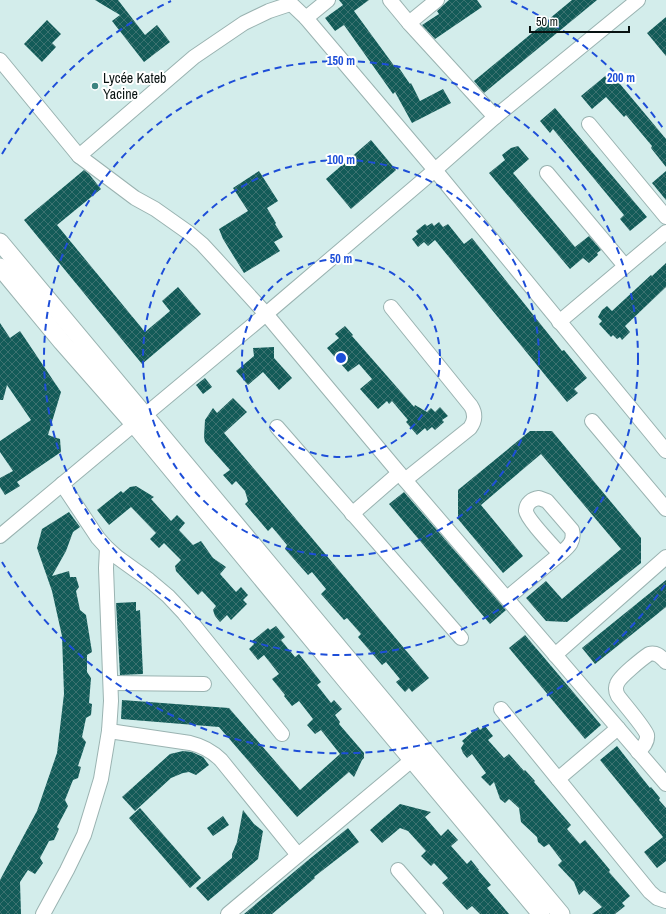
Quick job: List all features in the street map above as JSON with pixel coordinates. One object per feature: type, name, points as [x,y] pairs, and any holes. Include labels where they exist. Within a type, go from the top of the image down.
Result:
[{"type":"main road","points":[[0,242],[139,419],[418,755],[541,914]]},
{"type":"main road","points":[[0,267],[62,342],[139,419]]},
{"type":"main road","points":[[418,755],[561,914]]},
{"type":"street","points":[[306,18],[328,0]]},
{"type":"street","points":[[390,0],[409,23],[495,117]]},
{"type":"street","points":[[409,23],[437,0]]},
{"type":"street","points":[[0,536],[266,314],[495,117],[638,0]]},
{"type":"street","points":[[79,156],[194,57],[244,23],[289,2],[306,18],[435,170],[666,451]]},
{"type":"street","points":[[0,60],[79,156],[136,198],[155,209],[189,233],[206,249],[266,314],[402,477],[666,784]]},
{"type":"street","points":[[589,124],[666,217]]},
{"type":"street","points":[[547,173],[625,266]]},
{"type":"street","points":[[559,322],[666,232]]},
{"type":"street","points":[[352,514],[470,428],[475,416],[472,406],[391,307]]},
{"type":"street","points":[[592,421],[666,509]]},
{"type":"street","points":[[277,427],[461,638]]},
{"type":"street","points":[[62,484],[98,538],[117,557],[168,596],[282,734]]},
{"type":"street","points":[[43,914],[84,835],[101,779],[109,732],[111,701],[107,548]]},
{"type":"street","points":[[506,598],[560,554]]},
{"type":"street","points":[[555,655],[666,557]]},
{"type":"street","points":[[638,752],[646,743],[647,735],[616,693],[616,685],[619,679],[649,654],[654,653],[666,662]]},
{"type":"street","points":[[111,683],[204,684]]},
{"type":"street","points":[[501,709],[650,892],[657,898],[666,902]]},
{"type":"street","points":[[558,779],[618,728]]},
{"type":"street","points":[[109,732],[190,743],[207,748],[221,760],[298,854]]},
{"type":"street","points":[[228,914],[418,755]]},
{"type":"street","points":[[398,870],[436,914]]},
{"type":"building","points":[[95,0],[118,0],[145,35],[157,25],[170,42],[144,62],[112,21],[120,15]]},
{"type":"building","points":[[339,0],[369,0],[354,11],[395,67],[397,65],[410,84],[411,83],[420,101],[443,89],[451,103],[412,123],[395,92],[393,94],[344,25],[335,31],[325,18],[343,5]]},
{"type":"building","points":[[449,0],[477,0],[482,7],[435,39],[422,25],[439,14],[437,11]]},
{"type":"building","points":[[572,0],[597,0],[484,93],[474,81]]},
{"type":"building","points":[[666,17],[666,56],[647,33]]},
{"type":"building","points":[[47,20],[61,34],[52,43],[56,47],[42,62],[24,44]]},
{"type":"building","points":[[610,72],[666,139],[666,167],[651,148],[652,146],[626,115],[624,117],[606,97],[592,109],[581,96]]},
{"type":"building","points":[[555,108],[647,217],[630,231],[620,219],[624,215],[553,129],[550,133],[540,121]]},
{"type":"building","points":[[371,140],[396,170],[351,209],[326,179]]},
{"type":"building","points":[[518,146],[529,159],[513,173],[575,247],[589,236],[601,250],[589,263],[583,258],[570,269],[489,173],[505,160],[502,155],[511,148]]},
{"type":"building","points":[[84,170],[101,189],[57,225],[145,332],[170,311],[162,301],[178,287],[201,314],[142,364],[24,220]]},
{"type":"building","points":[[259,171],[278,201],[267,208],[283,237],[274,242],[280,251],[244,273],[223,239],[219,229],[248,211],[233,188]]},
{"type":"building","points":[[666,171],[666,200],[652,183]]},
{"type":"building","points":[[439,222],[443,227],[448,224],[464,244],[472,238],[562,351],[564,350],[587,378],[574,389],[578,393],[567,402],[435,240],[428,246],[424,242],[418,247],[412,239],[418,234],[416,231],[425,224],[427,226],[432,223],[434,226]]},
{"type":"building","points":[[666,263],[666,287],[625,326],[630,332],[622,340],[620,337],[617,339],[613,335],[611,337],[599,324],[602,321],[598,317],[602,310],[607,306],[612,311]]},
{"type":"building","points":[[0,323],[10,338],[20,331],[61,392],[48,435],[60,439],[61,452],[17,482],[20,486],[5,495],[0,487],[0,478],[13,471],[0,452],[0,441],[31,420],[7,385],[3,400],[0,400]]},
{"type":"building","points":[[345,326],[414,407],[415,405],[427,412],[431,408],[435,412],[440,407],[448,416],[442,420],[444,422],[435,430],[432,427],[427,431],[425,428],[417,435],[406,422],[408,420],[392,401],[389,404],[387,401],[378,409],[360,389],[372,379],[359,364],[348,372],[327,348],[339,338],[335,334]]},
{"type":"building","points":[[274,347],[274,358],[292,378],[279,390],[263,372],[248,385],[236,371],[254,356],[253,348]]},
{"type":"building","points":[[205,378],[212,387],[203,394],[196,385]]},
{"type":"building","points":[[233,398],[247,412],[224,433],[429,678],[412,692],[409,688],[405,692],[396,682],[400,679],[386,662],[382,665],[358,637],[361,634],[347,618],[344,620],[321,594],[326,589],[312,572],[308,575],[285,549],[287,545],[272,527],[268,531],[245,504],[248,501],[245,491],[236,481],[232,485],[223,475],[230,470],[205,442],[205,420],[213,408],[217,413]]},
{"type":"building","points":[[530,431],[552,431],[641,538],[641,563],[567,622],[546,621],[526,598],[546,581],[562,599],[621,549],[541,454],[481,505],[523,556],[503,573],[458,519],[458,490]]},
{"type":"building","points":[[136,486],[154,497],[151,499],[171,521],[177,515],[185,523],[179,530],[193,545],[201,541],[213,558],[226,567],[220,574],[236,592],[241,587],[248,595],[243,600],[247,604],[231,620],[227,615],[220,622],[215,616],[213,610],[216,606],[202,591],[198,595],[176,571],[175,566],[181,560],[164,543],[159,548],[150,539],[156,533],[131,507],[109,525],[97,510],[121,491],[123,493],[130,487]]},
{"type":"building","points":[[404,492],[506,610],[490,624],[389,504]]},
{"type":"building","points":[[69,512],[80,527],[73,532],[66,551],[52,576],[69,571],[70,577],[76,577],[79,587],[76,591],[80,610],[86,615],[92,652],[87,655],[87,672],[91,678],[89,703],[92,704],[91,715],[86,718],[82,737],[86,742],[78,766],[81,767],[78,778],[73,780],[65,800],[68,806],[57,827],[59,829],[54,840],[49,841],[40,858],[43,863],[35,874],[28,870],[20,882],[21,914],[0,914],[0,880],[37,811],[57,753],[64,694],[62,636],[52,591],[37,548],[42,529]]},
{"type":"building","points":[[666,580],[666,607],[595,664],[582,648]]},
{"type":"building","points":[[136,602],[136,611],[140,610],[143,674],[120,675],[116,603]]},
{"type":"building","points":[[276,626],[285,637],[281,640],[295,657],[299,654],[321,682],[317,685],[331,703],[334,700],[342,709],[335,715],[340,722],[339,724],[364,753],[364,758],[354,777],[349,772],[297,817],[219,727],[121,719],[122,700],[229,708],[300,790],[340,754],[321,730],[315,734],[307,725],[313,719],[299,701],[292,706],[284,696],[285,695],[272,679],[279,674],[264,655],[258,660],[249,649],[254,644],[252,641],[268,628],[270,630]]},
{"type":"building","points":[[525,635],[601,725],[585,739],[509,648]]},
{"type":"building","points":[[485,726],[493,736],[488,740],[504,758],[509,754],[524,771],[525,770],[571,825],[567,829],[580,844],[585,840],[610,870],[609,872],[630,896],[622,903],[625,906],[615,914],[592,914],[602,907],[584,890],[579,895],[574,882],[558,865],[562,861],[549,844],[544,847],[538,842],[537,837],[521,822],[519,808],[509,799],[505,803],[500,799],[494,782],[490,786],[481,777],[486,773],[472,754],[467,758],[463,753],[461,748],[464,743],[462,741],[478,727],[480,730]]},
{"type":"building","points":[[617,746],[650,788],[651,787],[660,798],[659,800],[666,808],[666,861],[657,868],[644,852],[663,837],[600,760]]},
{"type":"building","points":[[183,751],[192,752],[203,757],[209,765],[196,775],[189,772],[171,778],[135,811],[122,797],[170,754]]},
{"type":"building","points":[[400,804],[431,812],[425,817],[441,836],[448,829],[458,840],[451,846],[467,864],[471,860],[491,885],[487,888],[509,914],[480,914],[472,906],[467,910],[442,883],[448,878],[434,863],[431,866],[421,856],[426,851],[408,831],[400,828],[382,843],[370,830]]},
{"type":"building","points":[[140,808],[201,878],[190,888],[129,818]]},
{"type":"building","points":[[243,810],[254,824],[263,831],[258,859],[208,901],[196,888],[232,858],[237,842]]},
{"type":"building","points":[[223,816],[229,825],[213,836],[207,828]]},
{"type":"building","points":[[348,828],[359,842],[314,877],[315,878],[272,914],[244,914],[307,861]]},
{"type":"place","name":"Lycée Kateb Yacine","points":[[95,86]]}]
